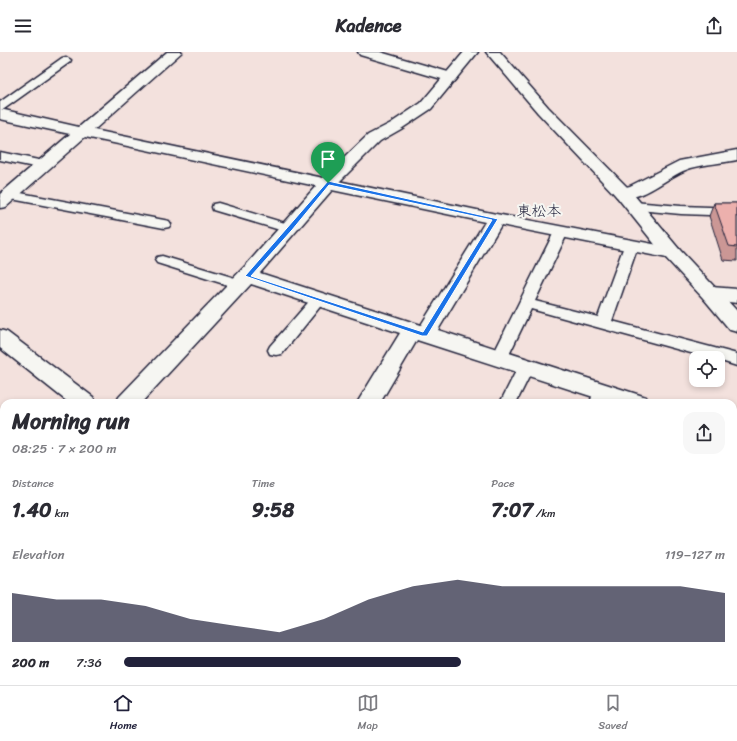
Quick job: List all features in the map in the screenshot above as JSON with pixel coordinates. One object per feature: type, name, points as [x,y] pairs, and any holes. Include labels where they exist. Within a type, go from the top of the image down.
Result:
[{"type":"street","points":[[5,199],[175,52]]},
{"type":"street","points":[[365,52],[450,77]]},
{"type":"street","points":[[131,399],[244,280],[290,229],[328,183],[374,138],[396,126],[426,106],[471,52]]},
{"type":"street","points":[[493,52],[543,110],[622,193],[672,253],[711,294],[737,325]]},
{"type":"street","points":[[0,114],[496,219],[672,253]]},
{"type":"street","points":[[622,193],[636,190],[686,164],[737,155]]},
{"type":"street","points":[[371,399],[496,219]]},
{"type":"street","points":[[244,280],[318,300],[526,367],[599,397],[612,399]]},
{"type":"street","points":[[711,294],[737,296]]},
{"type":"street","points":[[0,337],[80,399]]},
{"type":"lane","points":[[0,107],[66,60]]},
{"type":"lane","points":[[0,156],[44,165]]},
{"type":"lane","points":[[5,199],[164,224]]},
{"type":"lane","points":[[633,206],[681,210],[737,212]]},
{"type":"lane","points":[[218,207],[290,229]]},
{"type":"lane","points":[[499,359],[561,232]]},
{"type":"lane","points":[[603,324],[632,246]]},
{"type":"lane","points":[[162,260],[244,280]]},
{"type":"lane","points":[[276,350],[318,300]]},
{"type":"lane","points":[[526,303],[737,360]]},
{"type":"lane","points":[[510,399],[526,367]]},
{"type":"building","points":[[714,203],[737,203],[737,247],[729,246]]},
{"type":"district","name":"東松本","points":[[539,211]]},
{"type":"route","points":[[328,183],[496,219],[424,335],[248,276],[328,183]]}]
